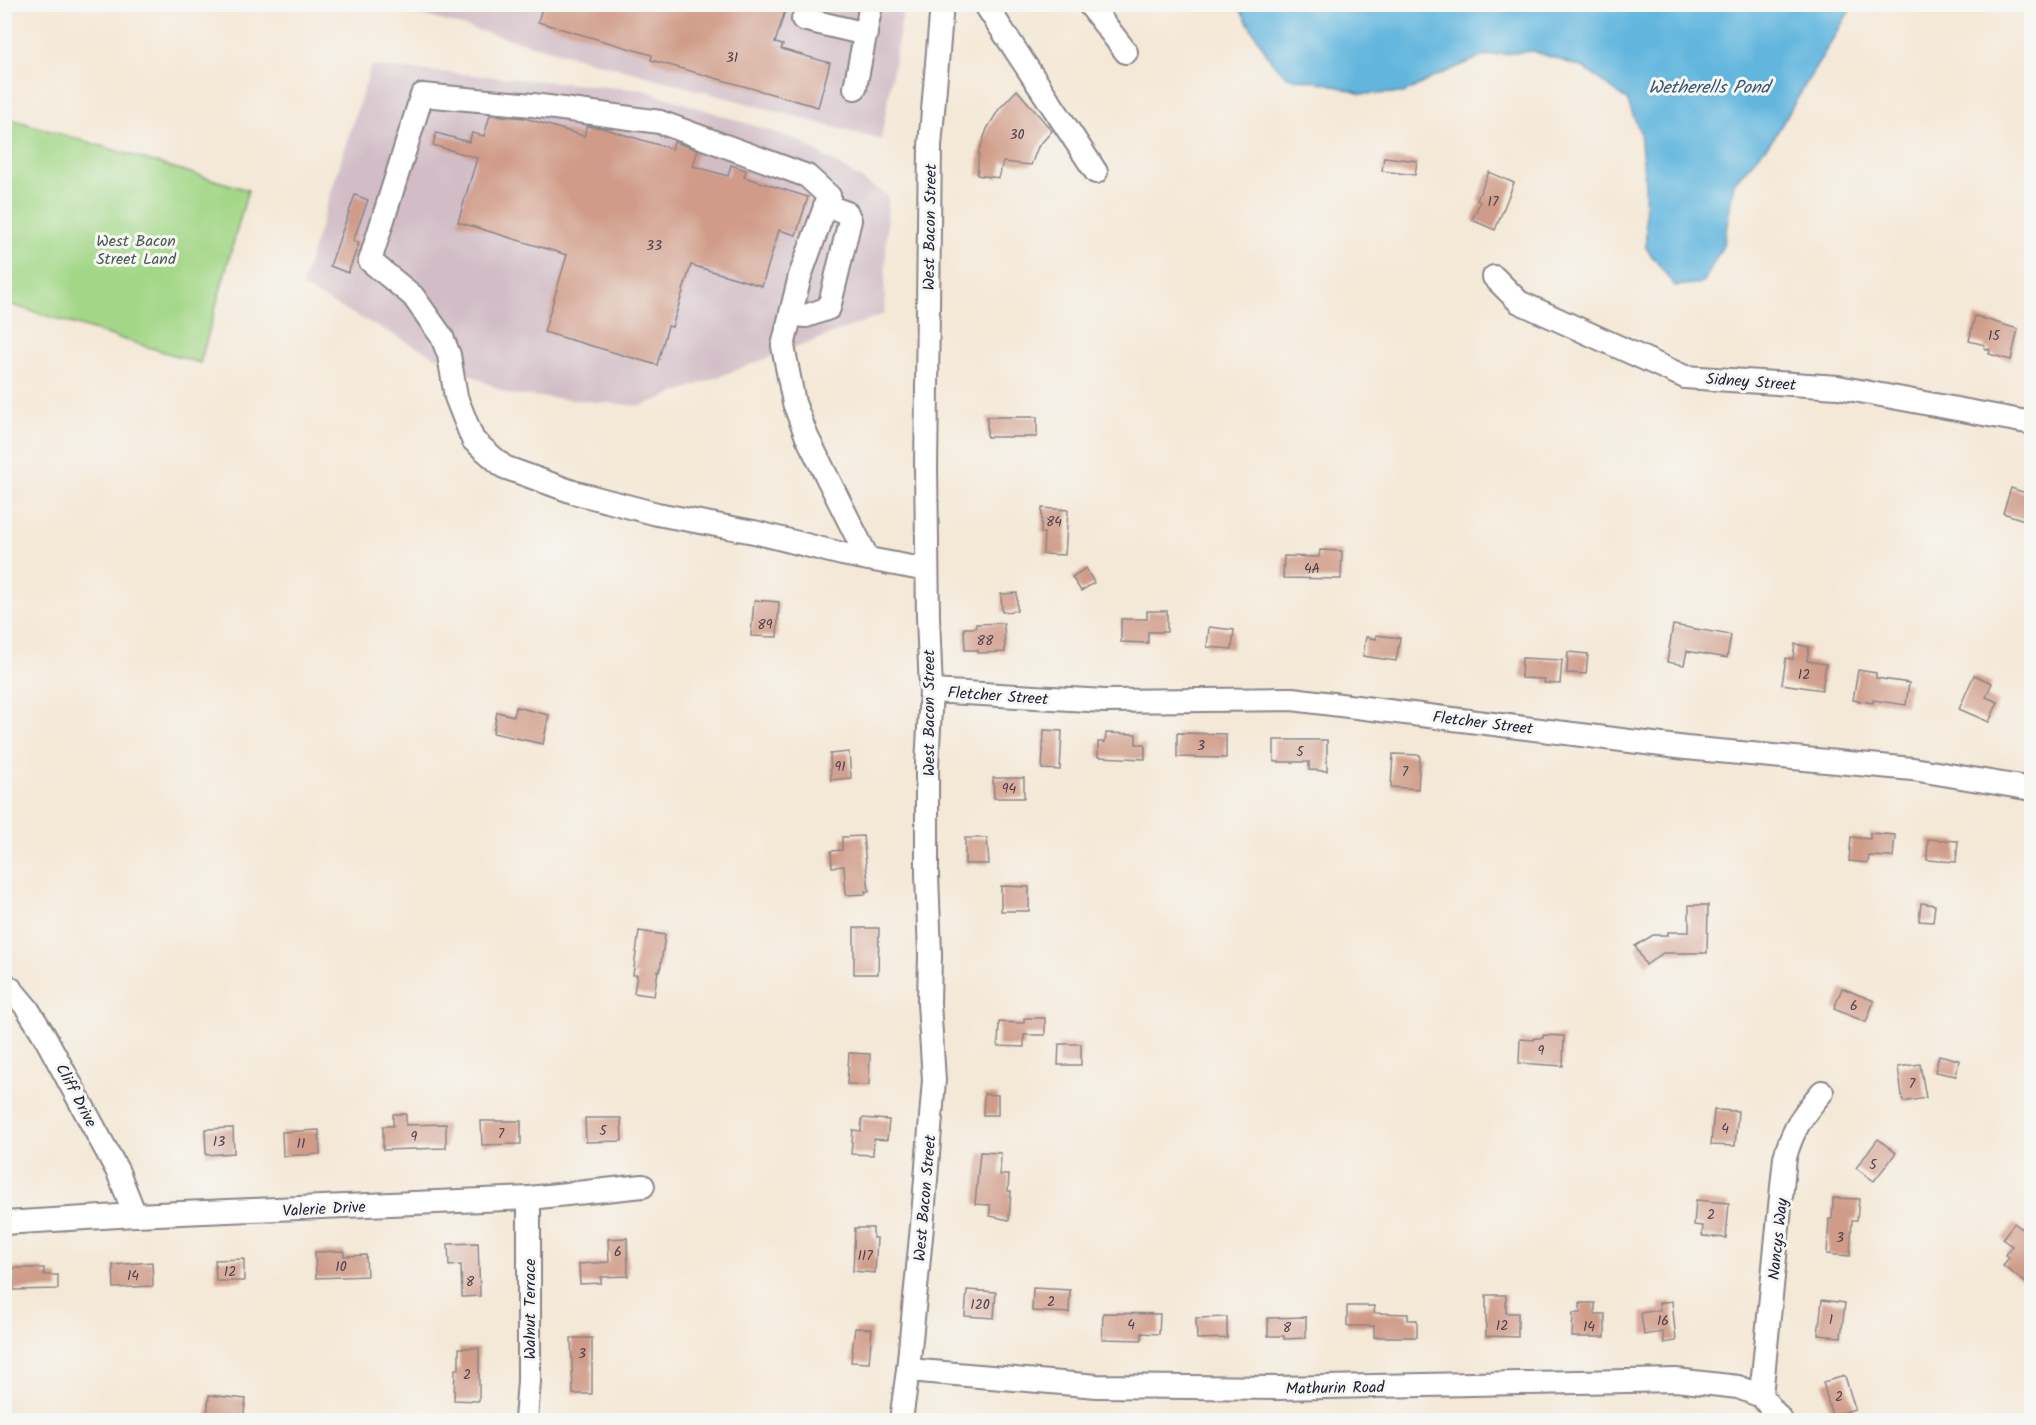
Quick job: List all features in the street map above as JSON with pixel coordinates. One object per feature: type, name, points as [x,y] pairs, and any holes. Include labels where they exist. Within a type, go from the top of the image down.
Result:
[{"type":"street","points":[[855,88],[871,4]]},
{"type":"street","name":"West Bacon Street","points":[[901,1420],[923,1216],[933,1080],[927,875],[927,765],[931,691],[926,468],[930,146],[942,4]]},
{"type":"street","points":[[985,4],[1096,172]]},
{"type":"street","points":[[1089,4],[1125,52]]},
{"type":"street","points":[[803,19],[866,34]]},
{"type":"street","points":[[868,559],[807,437],[794,403],[783,346],[800,276],[829,196],[807,176],[660,122],[533,105],[422,95],[370,261],[413,296],[442,337],[449,355],[456,397],[473,440],[504,467],[573,492],[657,514],[754,532],[868,559],[927,570]]},
{"type":"street","points":[[791,314],[806,316],[829,308],[850,220],[847,213],[825,205]]},
{"type":"street","name":"Sidney Street","points":[[1494,277],[1519,302],[1685,376],[1838,387],[2031,423]]},
{"type":"street","name":"Fletcher Street","points":[[931,691],[1105,701],[1292,699],[1686,748],[1912,769],[2031,789]]},
{"type":"street","name":"Cliff Drive","points":[[4,984],[27,1008],[44,1035],[118,1172],[135,1215]]},
{"type":"street","name":"Nancys Way","points":[[1761,1396],[1785,1157],[1791,1136],[1801,1117],[1822,1092]]},
{"type":"street","name":"Valerie Drive","points":[[4,1223],[529,1198],[643,1185]]},
{"type":"street","name":"Walnut Terrace","points":[[526,1420],[529,1381],[529,1198]]},
{"type":"street","name":"Mathurin Road","points":[[908,1370],[1096,1386],[1277,1388],[1676,1380],[1738,1387],[1761,1396]]},
{"type":"street","points":[[1761,1396],[1781,1420]]},
{"type":"shaded area","points":[[385,5],[904,5],[881,140]]},
{"type":"shaded area","points":[[371,66],[643,90],[798,140],[888,196],[884,314],[641,406],[508,394],[301,287]]},
{"type":"green space","name":"West Bacon Street Land","points":[[4,117],[248,190],[200,363],[5,303]]},
{"type":"water","name":"Wetherells Pond","points":[[1237,5],[1858,5],[1850,10],[1773,139],[1734,183],[1724,243],[1703,283],[1675,286],[1646,248],[1645,184],[1640,132],[1627,100],[1584,68],[1533,51],[1483,56],[1404,93],[1361,94],[1326,83],[1287,77],[1272,62]]},
{"type":"building","points":[[543,4],[787,4],[775,43],[783,45],[781,49],[830,63],[818,107],[651,60],[652,55],[538,22]]},
{"type":"building","points":[[1017,90],[1052,131],[1038,147],[1031,165],[1003,162],[999,178],[977,175],[979,151],[987,129],[999,109]]},
{"type":"building","points":[[490,115],[525,118],[584,136],[587,126],[602,128],[672,149],[674,142],[698,150],[693,166],[728,176],[731,165],[746,170],[744,177],[808,197],[796,235],[779,230],[762,286],[691,265],[672,327],[668,326],[657,365],[544,332],[567,255],[458,222],[477,158],[433,145],[436,133],[469,142],[472,133],[484,136]]},
{"type":"building","points":[[1384,157],[1417,161],[1415,175],[1382,171]]},
{"type":"building","points":[[1489,172],[1514,183],[1495,230],[1472,220],[1480,202],[1477,200]]},
{"type":"building","points":[[355,195],[368,200],[353,241],[359,243],[348,273],[330,266]]},
{"type":"building","points":[[1975,316],[2018,329],[2011,360],[1989,354],[1990,350],[1984,348],[1985,345],[1969,341]]},
{"type":"building","points":[[987,417],[1037,417],[1037,437],[987,437]]},
{"type":"building","points":[[2011,488],[2031,495],[2024,520],[2003,513]]},
{"type":"building","points":[[1042,508],[1068,510],[1065,555],[1043,554]]},
{"type":"building","points":[[1320,550],[1342,551],[1341,579],[1283,578],[1284,556],[1319,557]]},
{"type":"building","points":[[1086,568],[1094,583],[1081,591],[1072,577]]},
{"type":"building","points":[[1017,593],[1017,611],[1002,612],[1001,594]]},
{"type":"building","points":[[754,600],[779,602],[777,637],[751,636]]},
{"type":"building","points":[[1147,611],[1167,611],[1167,632],[1148,632],[1148,643],[1121,642],[1121,619],[1147,619]]},
{"type":"building","points":[[1004,623],[1005,652],[978,653],[978,650],[965,650],[964,628],[976,628],[976,624]]},
{"type":"building","points":[[1673,625],[1731,635],[1727,658],[1687,651],[1684,665],[1667,662]]},
{"type":"building","points":[[1209,627],[1234,630],[1232,649],[1207,647]]},
{"type":"building","points":[[1376,635],[1400,638],[1396,661],[1363,656],[1366,637],[1376,639]]},
{"type":"building","points":[[1795,644],[1809,647],[1807,661],[1826,664],[1822,690],[1782,684],[1786,658],[1793,659]]},
{"type":"building","points":[[1568,652],[1588,654],[1586,674],[1567,673]]},
{"type":"building","points":[[1522,658],[1562,660],[1560,684],[1544,683],[1545,679],[1521,678]]},
{"type":"building","points":[[1858,670],[1876,673],[1876,678],[1909,683],[1906,705],[1873,700],[1873,703],[1853,700]]},
{"type":"building","points":[[1974,675],[1992,683],[1986,697],[1998,702],[1989,722],[1959,709]]},
{"type":"building","points":[[516,707],[549,715],[543,744],[493,733],[497,712],[514,716]]},
{"type":"building","points":[[1044,730],[1062,731],[1060,770],[1042,769]]},
{"type":"building","points":[[1106,733],[1136,734],[1136,744],[1145,744],[1145,759],[1098,757],[1098,742],[1105,742]]},
{"type":"building","points":[[1177,733],[1226,734],[1226,758],[1177,757]]},
{"type":"building","points":[[1274,740],[1327,740],[1327,771],[1309,770],[1309,762],[1274,762]]},
{"type":"building","points":[[849,752],[851,778],[831,780],[830,754]]},
{"type":"building","points":[[1393,754],[1420,755],[1418,789],[1391,787]]},
{"type":"building","points":[[993,778],[1024,778],[1024,798],[994,798]]},
{"type":"building","points":[[1870,833],[1895,835],[1893,857],[1869,856],[1868,863],[1849,861],[1851,837],[1870,839]]},
{"type":"building","points":[[863,836],[869,891],[865,891],[866,894],[846,895],[844,866],[832,867],[831,851],[842,850],[842,837]]},
{"type":"building","points":[[965,838],[987,838],[989,864],[965,864]]},
{"type":"building","points":[[1928,839],[1958,841],[1956,862],[1927,860]]},
{"type":"building","points":[[1001,886],[1029,887],[1029,911],[1001,911]]},
{"type":"building","points":[[1921,903],[1935,905],[1933,922],[1919,921]]},
{"type":"building","points":[[1689,905],[1708,905],[1707,953],[1663,953],[1646,965],[1635,946],[1653,935],[1689,932]]},
{"type":"building","points":[[854,928],[879,928],[878,974],[854,974]]},
{"type":"building","points":[[639,931],[665,935],[654,996],[634,993],[637,975],[633,975]]},
{"type":"building","points":[[1842,988],[1874,1001],[1866,1022],[1834,1009]]},
{"type":"building","points":[[1024,1018],[1045,1018],[1045,1035],[1024,1035],[1024,1047],[998,1046],[999,1022],[1024,1023]]},
{"type":"building","points":[[1543,1035],[1564,1036],[1563,1066],[1519,1063],[1520,1039],[1534,1040],[1534,1038],[1543,1038]]},
{"type":"building","points":[[1059,1044],[1081,1044],[1081,1065],[1058,1065]]},
{"type":"building","points":[[849,1053],[870,1054],[869,1085],[847,1084]]},
{"type":"building","points":[[1939,1055],[1959,1060],[1956,1076],[1935,1072]]},
{"type":"building","points":[[1920,1064],[1926,1098],[1903,1102],[1898,1067]]},
{"type":"building","points":[[984,1094],[998,1095],[998,1115],[983,1115]]},
{"type":"building","points":[[1714,1110],[1738,1111],[1735,1146],[1711,1145]]},
{"type":"building","points":[[393,1114],[406,1114],[406,1125],[446,1124],[446,1148],[383,1150],[383,1126],[393,1126]]},
{"type":"building","points":[[585,1118],[621,1118],[622,1141],[586,1142]]},
{"type":"building","points":[[862,1118],[889,1120],[887,1140],[874,1139],[873,1155],[851,1154],[853,1130],[861,1131]]},
{"type":"building","points":[[481,1121],[521,1121],[521,1144],[482,1145]]},
{"type":"building","points":[[233,1128],[234,1153],[206,1155],[205,1129]]},
{"type":"building","points":[[319,1130],[320,1154],[283,1156],[282,1132]]},
{"type":"building","points":[[1878,1139],[1896,1153],[1874,1181],[1856,1168]]},
{"type":"building","points":[[980,1152],[1001,1153],[1000,1175],[1009,1175],[1008,1191],[1011,1191],[1009,1220],[990,1216],[990,1205],[975,1204]]},
{"type":"building","points":[[1833,1198],[1859,1199],[1857,1220],[1852,1220],[1850,1256],[1827,1254]]},
{"type":"building","points":[[1696,1200],[1729,1203],[1726,1238],[1702,1236],[1703,1226],[1694,1225]]},
{"type":"building","points":[[2014,1223],[2031,1236],[2031,1275],[2026,1283],[2003,1266],[2012,1246],[2002,1239]]},
{"type":"building","points":[[855,1228],[873,1228],[873,1238],[877,1238],[875,1273],[853,1271]]},
{"type":"building","points":[[627,1238],[628,1276],[601,1277],[601,1283],[580,1284],[579,1264],[609,1262],[608,1239]]},
{"type":"building","points":[[478,1243],[480,1296],[462,1297],[461,1265],[449,1266],[448,1244]]},
{"type":"building","points":[[344,1251],[344,1256],[366,1255],[367,1276],[316,1278],[315,1252]]},
{"type":"building","points":[[244,1259],[244,1281],[216,1281],[215,1260]]},
{"type":"building","points":[[152,1262],[153,1286],[114,1288],[113,1265]]},
{"type":"building","points":[[13,1268],[44,1268],[44,1275],[58,1275],[58,1289],[14,1290]]},
{"type":"building","points":[[1033,1288],[1070,1290],[1069,1313],[1032,1311]]},
{"type":"building","points":[[967,1290],[996,1292],[994,1318],[965,1316]]},
{"type":"building","points":[[1486,1295],[1506,1295],[1506,1313],[1518,1313],[1518,1337],[1486,1336]]},
{"type":"building","points":[[1822,1300],[1845,1303],[1841,1337],[1818,1335]]},
{"type":"building","points":[[1672,1301],[1676,1341],[1664,1343],[1663,1332],[1644,1335],[1641,1313],[1660,1310],[1659,1303]]},
{"type":"building","points":[[1580,1303],[1595,1303],[1595,1314],[1605,1314],[1605,1337],[1572,1337],[1573,1313],[1580,1313]]},
{"type":"building","points":[[1347,1306],[1375,1306],[1374,1313],[1408,1314],[1408,1320],[1417,1320],[1417,1337],[1374,1337],[1374,1326],[1347,1326]]},
{"type":"building","points":[[1103,1313],[1160,1314],[1159,1334],[1142,1333],[1142,1340],[1102,1339]]},
{"type":"building","points":[[1227,1317],[1227,1338],[1197,1339],[1196,1318]]},
{"type":"building","points":[[1306,1317],[1306,1338],[1284,1339],[1284,1336],[1268,1336],[1268,1318]]},
{"type":"building","points":[[855,1328],[872,1329],[869,1363],[851,1362]]},
{"type":"building","points":[[571,1338],[592,1338],[592,1394],[573,1394]]},
{"type":"building","points":[[459,1348],[479,1348],[479,1401],[454,1400],[455,1369],[459,1369]]},
{"type":"building","points":[[1845,1376],[1855,1409],[1832,1416],[1823,1382]]},
{"type":"building","points":[[209,1395],[246,1399],[243,1420],[207,1416]]}]
